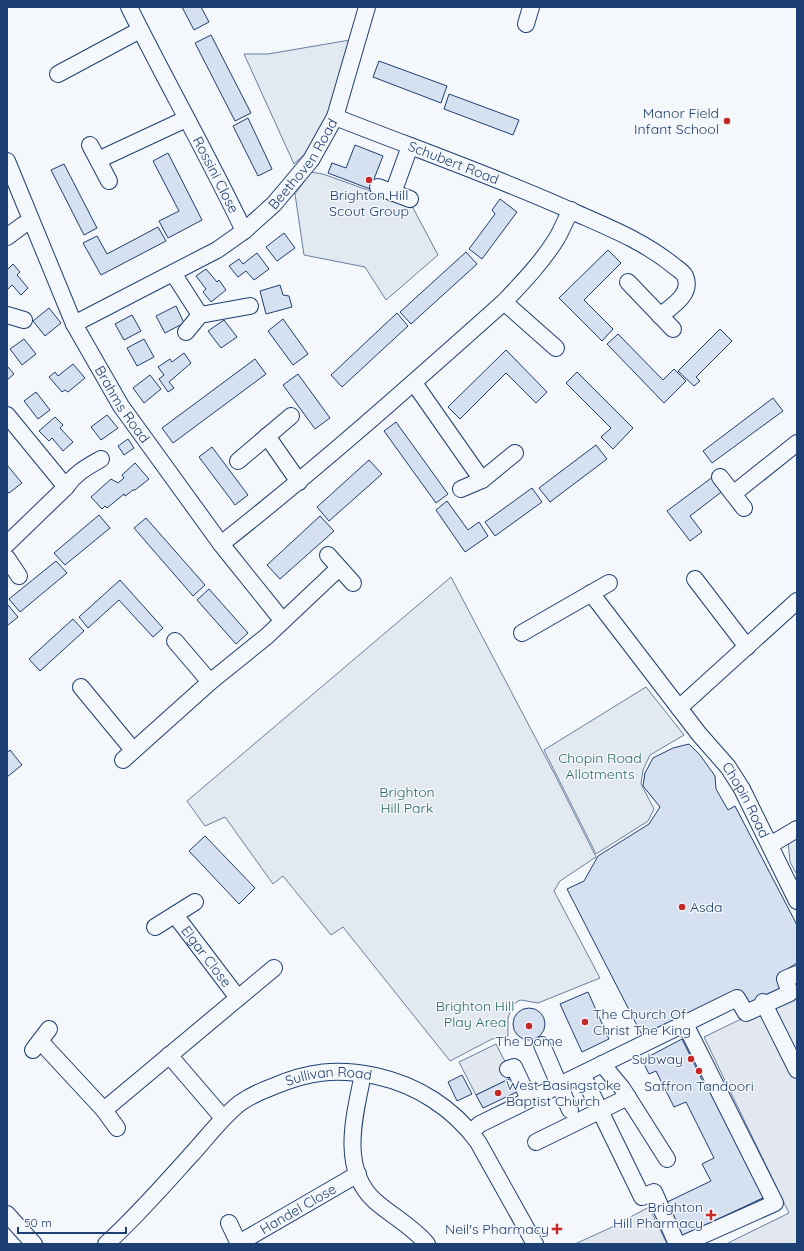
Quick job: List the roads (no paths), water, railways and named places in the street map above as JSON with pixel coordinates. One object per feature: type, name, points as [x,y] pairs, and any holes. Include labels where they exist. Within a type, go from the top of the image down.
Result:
[{"type":"street","name":"Rossini Close","points":[[129,7],[186,119],[221,183],[244,231]]},
{"type":"street","name":"Beethoven Road","points":[[74,324],[217,250],[244,231],[274,204],[311,160],[335,117],[367,7]]},
{"type":"street","points":[[526,24],[531,7]]},
{"type":"street","points":[[58,74],[140,30]]},
{"type":"street","name":"Schubert Road","points":[[335,117],[499,178],[571,210],[650,248],[685,275],[687,285],[684,295],[660,316]]},
{"type":"street","points":[[98,160],[186,119]]},
{"type":"street","points":[[90,145],[109,181]]},
{"type":"street","points":[[393,193],[410,146]]},
{"type":"street","name":"Brahms Road","points":[[7,162],[74,324],[121,406],[221,544],[282,620]]},
{"type":"street","points":[[378,186],[410,199]]},
{"type":"street","points":[[221,544],[299,482],[414,383],[504,302],[524,281],[543,257],[557,237],[571,210]]},
{"type":"street","points":[[7,237],[23,225],[31,222]]},
{"type":"street","points":[[173,273],[200,315]]},
{"type":"street","points":[[628,282],[673,329]]},
{"type":"street","points":[[504,302],[556,348]]},
{"type":"street","points":[[186,332],[200,315],[250,306]]},
{"type":"street","points":[[7,316],[24,320]]},
{"type":"street","points":[[414,383],[482,480]]},
{"type":"street","points":[[7,415],[66,487]]},
{"type":"street","points":[[238,461],[291,416]]},
{"type":"street","points":[[267,436],[299,482]]},
{"type":"street","points":[[733,494],[797,443]]},
{"type":"street","points":[[461,489],[482,480],[515,454]]},
{"type":"street","points":[[7,544],[66,487],[71,479],[83,469],[101,460]]},
{"type":"street","points":[[720,477],[744,508]]},
{"type":"street","points":[[328,555],[353,583]]},
{"type":"street","points":[[7,558],[19,576]]},
{"type":"street","points":[[81,687],[128,755],[210,682],[267,636],[282,620],[339,568]]},
{"type":"street","points":[[695,579],[747,647]]},
{"type":"street","points":[[522,633],[609,583]]},
{"type":"street","name":"Chopin Road","points":[[591,593],[679,708],[728,767],[742,789],[797,901]]},
{"type":"street","points":[[679,708],[797,602]]},
{"type":"street","points":[[174,641],[210,682]]},
{"type":"street","points":[[770,845],[797,829]]},
{"type":"street","name":"Elgar Close","points":[[155,927],[195,902]]},
{"type":"street","name":"Elgar Close","points":[[175,915],[238,998]]},
{"type":"street","name":"Elgar Close","points":[[104,1110],[274,968]]},
{"type":"street","points":[[470,1132],[480,1124],[529,1099],[737,998],[746,1012],[790,993],[785,980],[797,974]]},
{"type":"street","points":[[764,1003],[797,1070]]},
{"type":"street","points":[[683,1244],[775,1203],[685,1024]]},
{"type":"street","points":[[41,1040],[104,1110],[117,1128]]},
{"type":"street","points":[[542,1044],[570,1110]]},
{"type":"street","points":[[170,1055],[223,1118]]},
{"type":"street","points":[[602,1064],[628,1097],[667,1159]]},
{"type":"street","points":[[508,1069],[514,1067],[529,1099]]},
{"type":"street","name":"Sullivan Road","points":[[106,1244],[177,1171],[223,1118],[240,1103],[256,1093],[310,1073],[338,1071],[395,1080],[415,1088],[437,1102],[470,1132],[491,1162],[535,1244]]},
{"type":"street","points":[[363,1074],[353,1130],[354,1162],[358,1174],[374,1200],[427,1244]]},
{"type":"street","points":[[586,1082],[642,1197],[654,1192],[677,1244]]},
{"type":"street","points":[[536,1142],[628,1097]]},
{"type":"street","name":"Handel Close","points":[[229,1223],[239,1243],[358,1174]]},
{"type":"street","points":[[7,1214],[34,1244]]},
{"type":"place","name":"Manor Field Infant School","points":[[727,121]]},
{"type":"place","name":"Brighton Hill Scout Group","points":[[369,180]]},
{"type":"place","name":"Asda","points":[[682,907]]},
{"type":"place","name":"The Church Of Christ The King","points":[[585,1022]]},
{"type":"place","name":"The Dome","points":[[529,1026]]},
{"type":"place","name":"Subway","points":[[691,1059]]},
{"type":"place","name":"Saffron Tandoori","points":[[699,1071]]},
{"type":"place","name":"West Basingstoke Baptist Church","points":[[498,1093]]},
{"type":"place","name":"Brighton Hill Pharmacy","points":[[711,1215]]},
{"type":"place","name":"Neil's Pharmacy","points":[[557,1229]]},
{"type":"park label","name":"Chopin Road Allotments","points":[[600,766]]},
{"type":"park label","name":"Brighton Hill Park","points":[[407,800]]},
{"type":"park label","name":"Brighton Hill Play Area","points":[[475,1014]]}]
